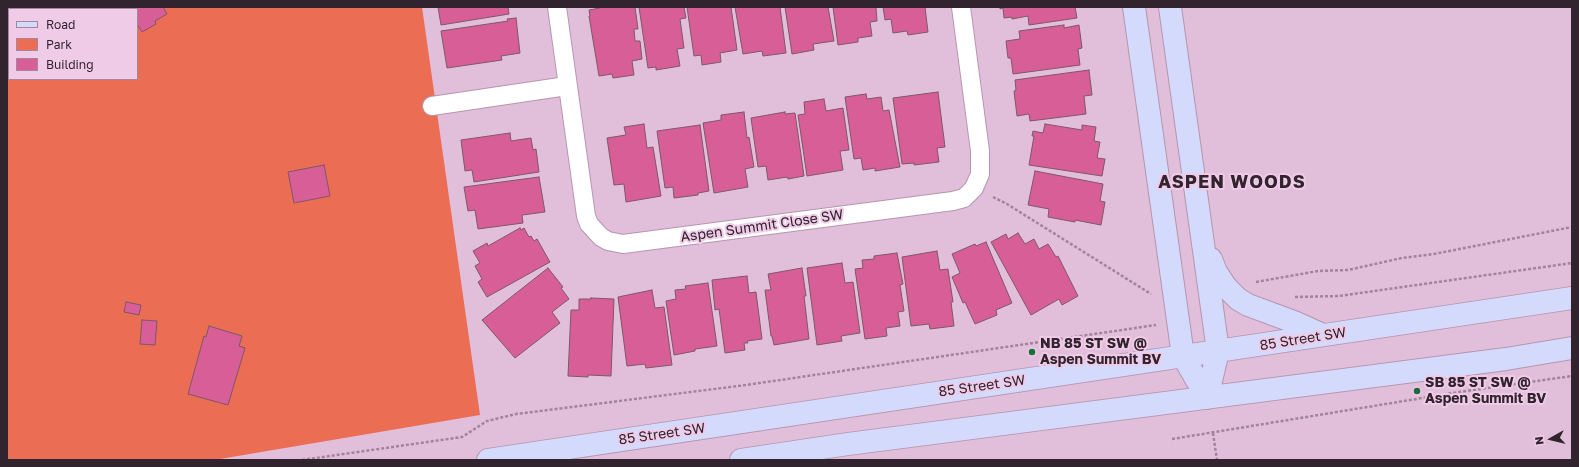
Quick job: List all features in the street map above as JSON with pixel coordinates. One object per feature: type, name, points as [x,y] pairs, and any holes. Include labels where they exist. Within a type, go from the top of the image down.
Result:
[{"type":"main road","points":[[1134,7],[1184,356],[1207,398]]},
{"type":"main road","points":[[1170,7],[1218,351],[1207,398]]},
{"type":"main road","points":[[1203,236],[1216,272],[1226,288],[1238,299],[1248,305],[1294,322],[1323,335]]},
{"type":"main road","name":"85 Street SW","points":[[488,460],[1572,298]]},
{"type":"main road","points":[[741,460],[848,444],[1506,359],[1572,348]]},
{"type":"street","name":"Aspen Summit Close SW","points":[[557,7],[586,216],[589,224],[595,232],[608,241],[616,244],[623,244],[953,201],[964,198],[974,188]]},
{"type":"street","points":[[961,7],[980,151],[980,174],[974,188]]},
{"type":"street","points":[[432,106],[567,86]]},
{"type":"path","points":[[974,188],[1007,204],[1151,294]]},
{"type":"path","points":[[1249,284],[1318,271],[1348,270],[1402,258],[1434,254],[1572,227]]},
{"type":"path","points":[[1288,296],[1303,298],[1339,296],[1572,263]]},
{"type":"path","points":[[302,460],[462,437],[487,421],[516,414],[746,385],[1139,327],[1179,323]]},
{"type":"path","points":[[1172,439],[1459,392],[1572,376]]},
{"type":"path","points":[[1213,433],[1217,460]]},
{"type":"green space","points":[[7,7],[422,7],[480,415],[214,460],[7,460]]},
{"type":"building","points":[[163,7],[167,14],[155,21],[156,24],[142,32],[138,26],[138,8],[128,8]]},
{"type":"building","points":[[438,7],[508,7],[509,14],[441,25]]},
{"type":"building","points":[[600,7],[635,7],[638,29],[634,29],[635,41],[640,41],[642,59],[632,61],[634,75],[613,78],[612,74],[599,76],[589,10]]},
{"type":"building","points":[[639,7],[684,7],[686,18],[680,19],[684,48],[677,49],[680,66],[656,70],[656,67],[648,68]]},
{"type":"building","points":[[687,7],[731,7],[737,50],[720,53],[721,62],[702,65],[701,55],[694,56]]},
{"type":"building","points":[[735,7],[780,7],[786,53],[763,56],[762,51],[743,54]]},
{"type":"building","points":[[785,7],[828,7],[834,41],[813,44],[814,50],[792,54]]},
{"type":"building","points":[[833,7],[876,7],[877,21],[870,22],[872,36],[858,38],[858,42],[838,45]]},
{"type":"building","points":[[883,7],[925,7],[928,32],[908,35],[907,31],[893,33],[891,19],[885,20]]},
{"type":"building","points":[[1000,7],[1075,7],[1077,18],[1029,25],[1028,16],[1012,19],[1012,17],[1004,18],[1003,8],[1000,9]]},
{"type":"building","points":[[516,18],[520,53],[501,56],[502,60],[447,68],[441,31],[508,21],[507,19]]},
{"type":"building","points":[[1064,25],[1064,28],[1079,25],[1082,48],[1078,49],[1080,65],[1013,74],[1011,58],[1008,58],[1006,41],[1020,39],[1019,31]]},
{"type":"building","points":[[1089,70],[1092,95],[1084,96],[1086,114],[1030,121],[1029,114],[1017,116],[1014,91],[1016,90],[1015,80]]},
{"type":"building","points":[[938,92],[945,147],[937,148],[939,162],[914,165],[914,163],[902,164],[893,98]]},
{"type":"building","points":[[866,94],[867,99],[881,97],[883,111],[889,110],[900,167],[875,171],[875,168],[863,170],[861,158],[854,159],[845,97]]},
{"type":"building","points":[[824,99],[826,111],[843,108],[849,150],[840,151],[843,170],[807,176],[798,115],[805,114],[804,102]]},
{"type":"building","points":[[744,112],[747,138],[749,137],[754,167],[745,169],[748,187],[714,193],[703,123],[721,120],[721,115]]},
{"type":"building","points":[[785,112],[785,114],[795,113],[804,176],[788,179],[787,177],[768,180],[766,166],[758,167],[751,118]]},
{"type":"building","points":[[644,124],[647,148],[653,147],[661,196],[626,202],[624,184],[614,185],[607,138],[626,135],[624,127]]},
{"type":"building","points":[[1045,124],[1082,130],[1082,125],[1096,127],[1094,141],[1100,142],[1097,158],[1105,159],[1102,176],[1029,165],[1034,136],[1032,136],[1033,131],[1043,133]]},
{"type":"building","points":[[700,125],[709,191],[698,193],[698,195],[674,198],[673,187],[665,188],[657,131]]},
{"type":"building","points":[[510,133],[511,141],[531,138],[533,150],[536,149],[539,172],[474,182],[472,170],[465,171],[461,140]]},
{"type":"building","points":[[324,165],[330,196],[294,203],[288,172]]},
{"type":"building","points":[[1035,171],[1103,184],[1100,201],[1105,202],[1101,225],[1048,217],[1049,209],[1028,205]]},
{"type":"building","points":[[539,177],[545,212],[522,215],[523,223],[478,229],[475,210],[468,211],[464,187]]},
{"type":"building","points":[[520,228],[521,230],[524,228],[529,237],[531,236],[534,241],[537,239],[550,262],[487,297],[478,282],[482,279],[475,266],[480,263],[473,251],[487,243],[488,246]]},
{"type":"building","points":[[1018,233],[1025,244],[1034,239],[1039,249],[1048,244],[1056,257],[1058,256],[1078,296],[1062,305],[1059,299],[1031,315],[991,242],[1006,234],[1008,239]]},
{"type":"building","points":[[986,242],[1012,303],[996,310],[997,315],[975,324],[965,302],[963,303],[952,277],[960,273],[952,254],[975,244],[976,246]]},
{"type":"building","points":[[937,251],[940,270],[948,269],[953,302],[951,302],[954,326],[930,329],[929,324],[911,326],[902,257]]},
{"type":"building","points":[[897,253],[903,284],[900,285],[904,311],[898,312],[900,326],[886,328],[887,336],[865,339],[855,269],[863,268],[862,260],[874,259],[874,256]]},
{"type":"building","points":[[842,263],[845,283],[853,282],[860,333],[841,336],[842,341],[817,345],[807,268]]},
{"type":"building","points":[[548,268],[563,287],[561,288],[569,299],[552,312],[560,323],[515,358],[482,320]]},
{"type":"building","points":[[802,268],[806,296],[804,296],[809,339],[774,345],[771,336],[765,290],[771,290],[768,274]]},
{"type":"building","points":[[747,276],[749,293],[756,292],[762,339],[747,341],[748,343],[744,343],[745,350],[725,353],[719,309],[715,310],[712,280]]},
{"type":"building","points":[[708,283],[717,346],[695,349],[695,351],[674,355],[666,301],[676,299],[675,290],[686,289],[685,286]]},
{"type":"building","points":[[652,290],[655,308],[664,307],[672,365],[646,368],[645,364],[627,366],[618,297]]},
{"type":"building","points":[[579,299],[614,299],[611,376],[568,376],[571,310],[579,310]]},
{"type":"building","points":[[126,302],[141,305],[139,315],[124,312]]},
{"type":"building","points":[[142,320],[157,321],[155,345],[140,344]]},
{"type":"building","points":[[209,326],[242,336],[239,346],[245,348],[228,405],[188,394],[204,336],[206,337]]},
{"type":"place","name":"NB 85 ST SW @ Aspen Summit BV","points":[[1032,352]]},
{"type":"place","name":"SB 85 ST SW @ Aspen Summit BV","points":[[1417,391]]},
{"type":"district","name":"ASPEN WOODS","points":[[1232,182]]}]
